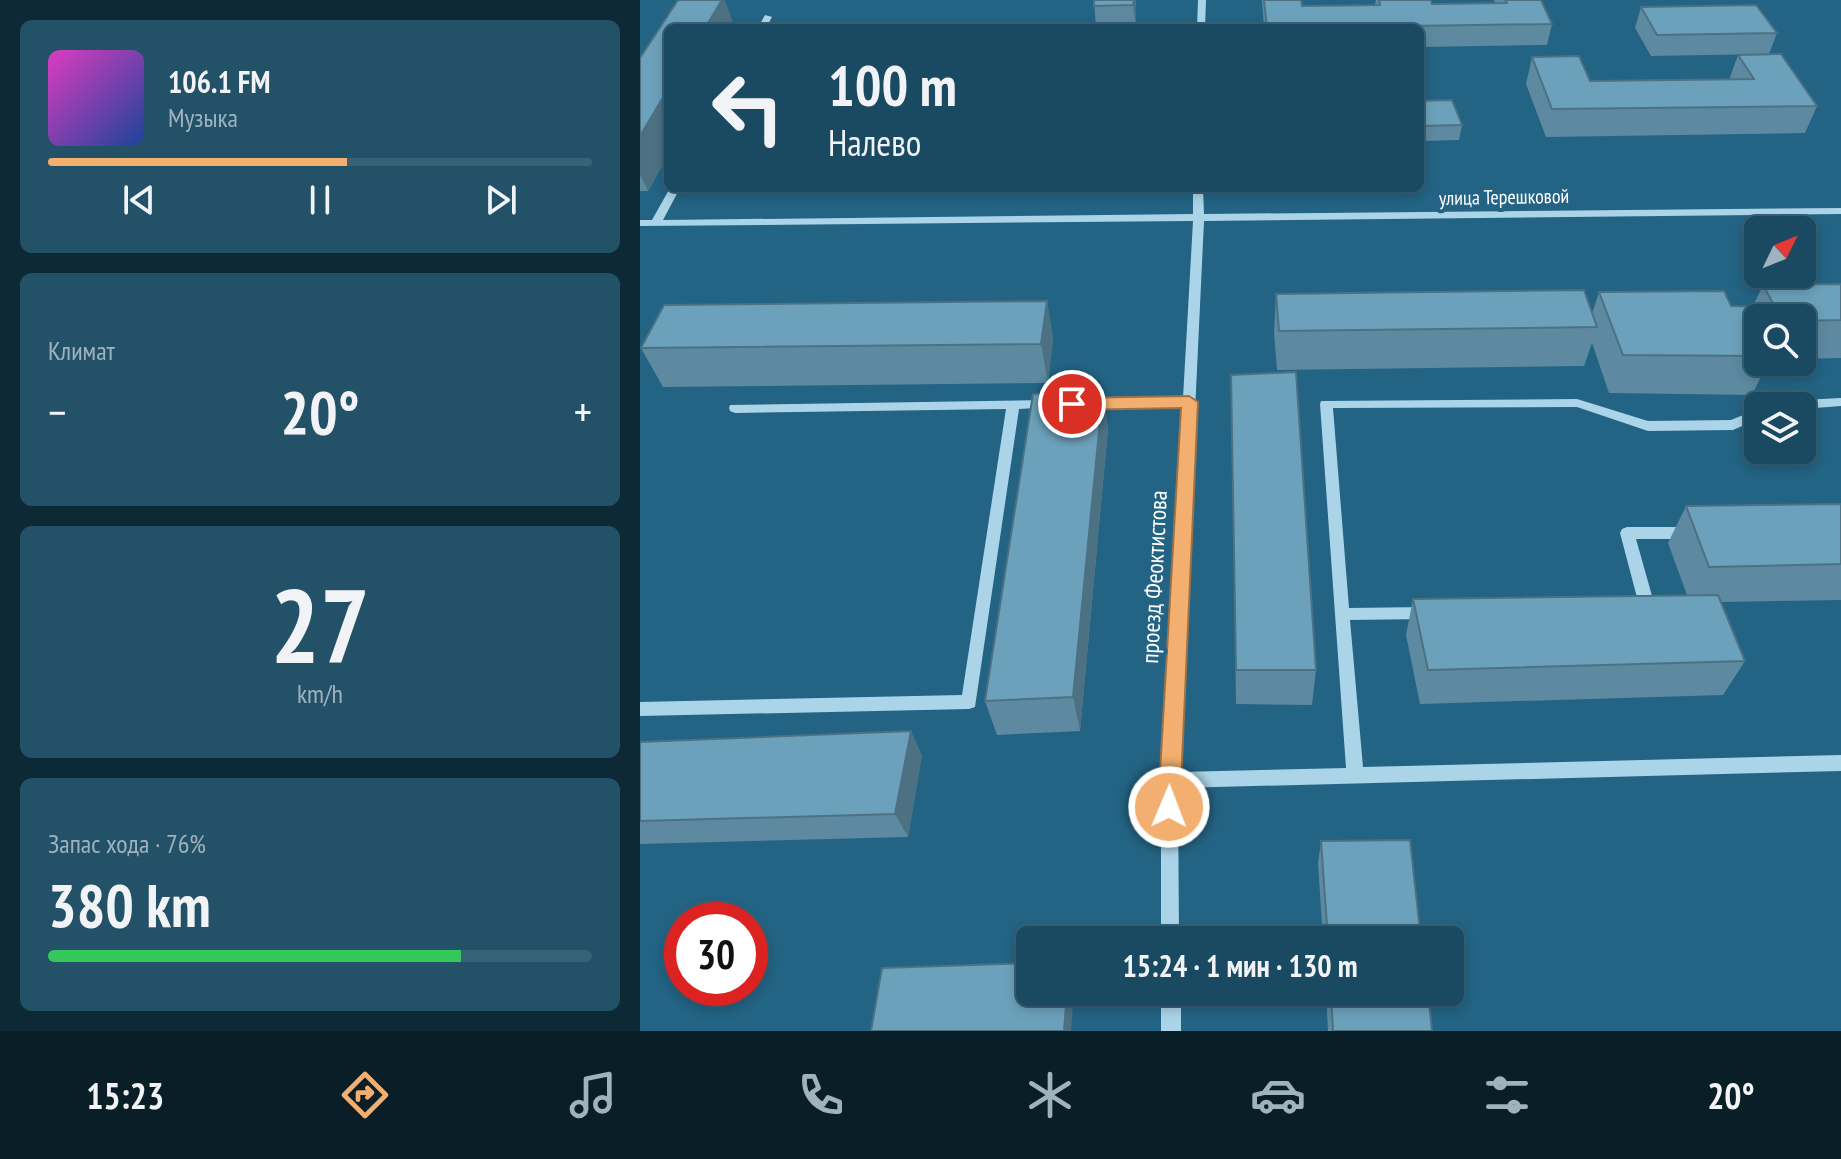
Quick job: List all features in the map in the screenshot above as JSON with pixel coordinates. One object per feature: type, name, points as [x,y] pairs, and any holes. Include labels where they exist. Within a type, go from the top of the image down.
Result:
[{"type":"street","points":[[1201,24],[1202,0]]},
{"type":"street","points":[[764,24],[768,17]]},
{"type":"street","points":[[656,223],[673,192]]},
{"type":"street","name":"проезд Феоктистова","points":[[1170,926],[1169,780],[1198,192]]},
{"type":"street","name":"улица Терешковой","points":[[640,223],[1841,211]]},
{"type":"street","points":[[1077,404],[1189,402]]},
{"type":"street","points":[[1816,404],[1841,402]]},
{"type":"street","points":[[1355,775],[1326,404],[1577,403],[1648,426],[1733,425],[1744,420]]},
{"type":"street","points":[[735,408],[1061,404]]},
{"type":"street","points":[[640,709],[969,702],[1013,405]]},
{"type":"street","points":[[1632,610],[1648,610],[1627,533],[1704,532]]},
{"type":"street","points":[[1342,614],[1449,613]]},
{"type":"street","points":[[1169,780],[1841,763]]},
{"type":"street","points":[[1171,1006],[1171,1031]]},
{"type":"building","points":[[678,0],[722,0],[707,24],[664,24],[664,96],[640,136],[640,58]]},
{"type":"building","points":[[1094,0],[1134,0],[1133,5],[1094,6]]},
{"type":"building","points":[[1264,0],[1301,0],[1302,6],[1380,5],[1379,0],[1431,0],[1432,4],[1541,0],[1552,24],[1424,26],[1267,24]]},
{"type":"building","points":[[1756,5],[1777,33],[1657,35],[1641,7]]},
{"type":"building","points":[[1781,54],[1817,106],[1552,109],[1532,57],[1579,56],[1590,81],[1754,79],[1738,55]]},
{"type":"building","points":[[1452,100],[1462,125],[1424,126],[1424,101]]},
{"type":"building","points":[[1816,284],[1841,284],[1841,320],[1816,321],[1816,304],[1773,304],[1765,288],[1816,288]]},
{"type":"building","points":[[1584,290],[1597,327],[1279,331],[1276,294]]},
{"type":"building","points":[[1724,291],[1731,306],[1744,306],[1744,356],[1623,355],[1599,292]]},
{"type":"building","points":[[1047,301],[1041,344],[641,348],[664,305]]},
{"type":"building","points":[[1296,372],[1316,670],[1236,670],[1231,375]]},
{"type":"building","points":[[1103,391],[1073,697],[985,701],[1033,394]]},
{"type":"building","points":[[1841,504],[1841,564],[1709,567],[1686,506]]},
{"type":"building","points":[[1718,595],[1745,661],[1428,670],[1413,599]]},
{"type":"building","points":[[911,731],[895,814],[640,821],[640,742]]},
{"type":"building","points":[[1410,840],[1419,926],[1327,926],[1321,841]]},
{"type":"building","points":[[1016,963],[1016,1006],[1066,1006],[1064,1031],[871,1031],[882,968]]},
{"type":"building","points":[[1332,1006],[1429,1006],[1432,1031],[1333,1031]]},
{"type":"route","points":[[1072,404],[1189,402],[1169,807]]}]
